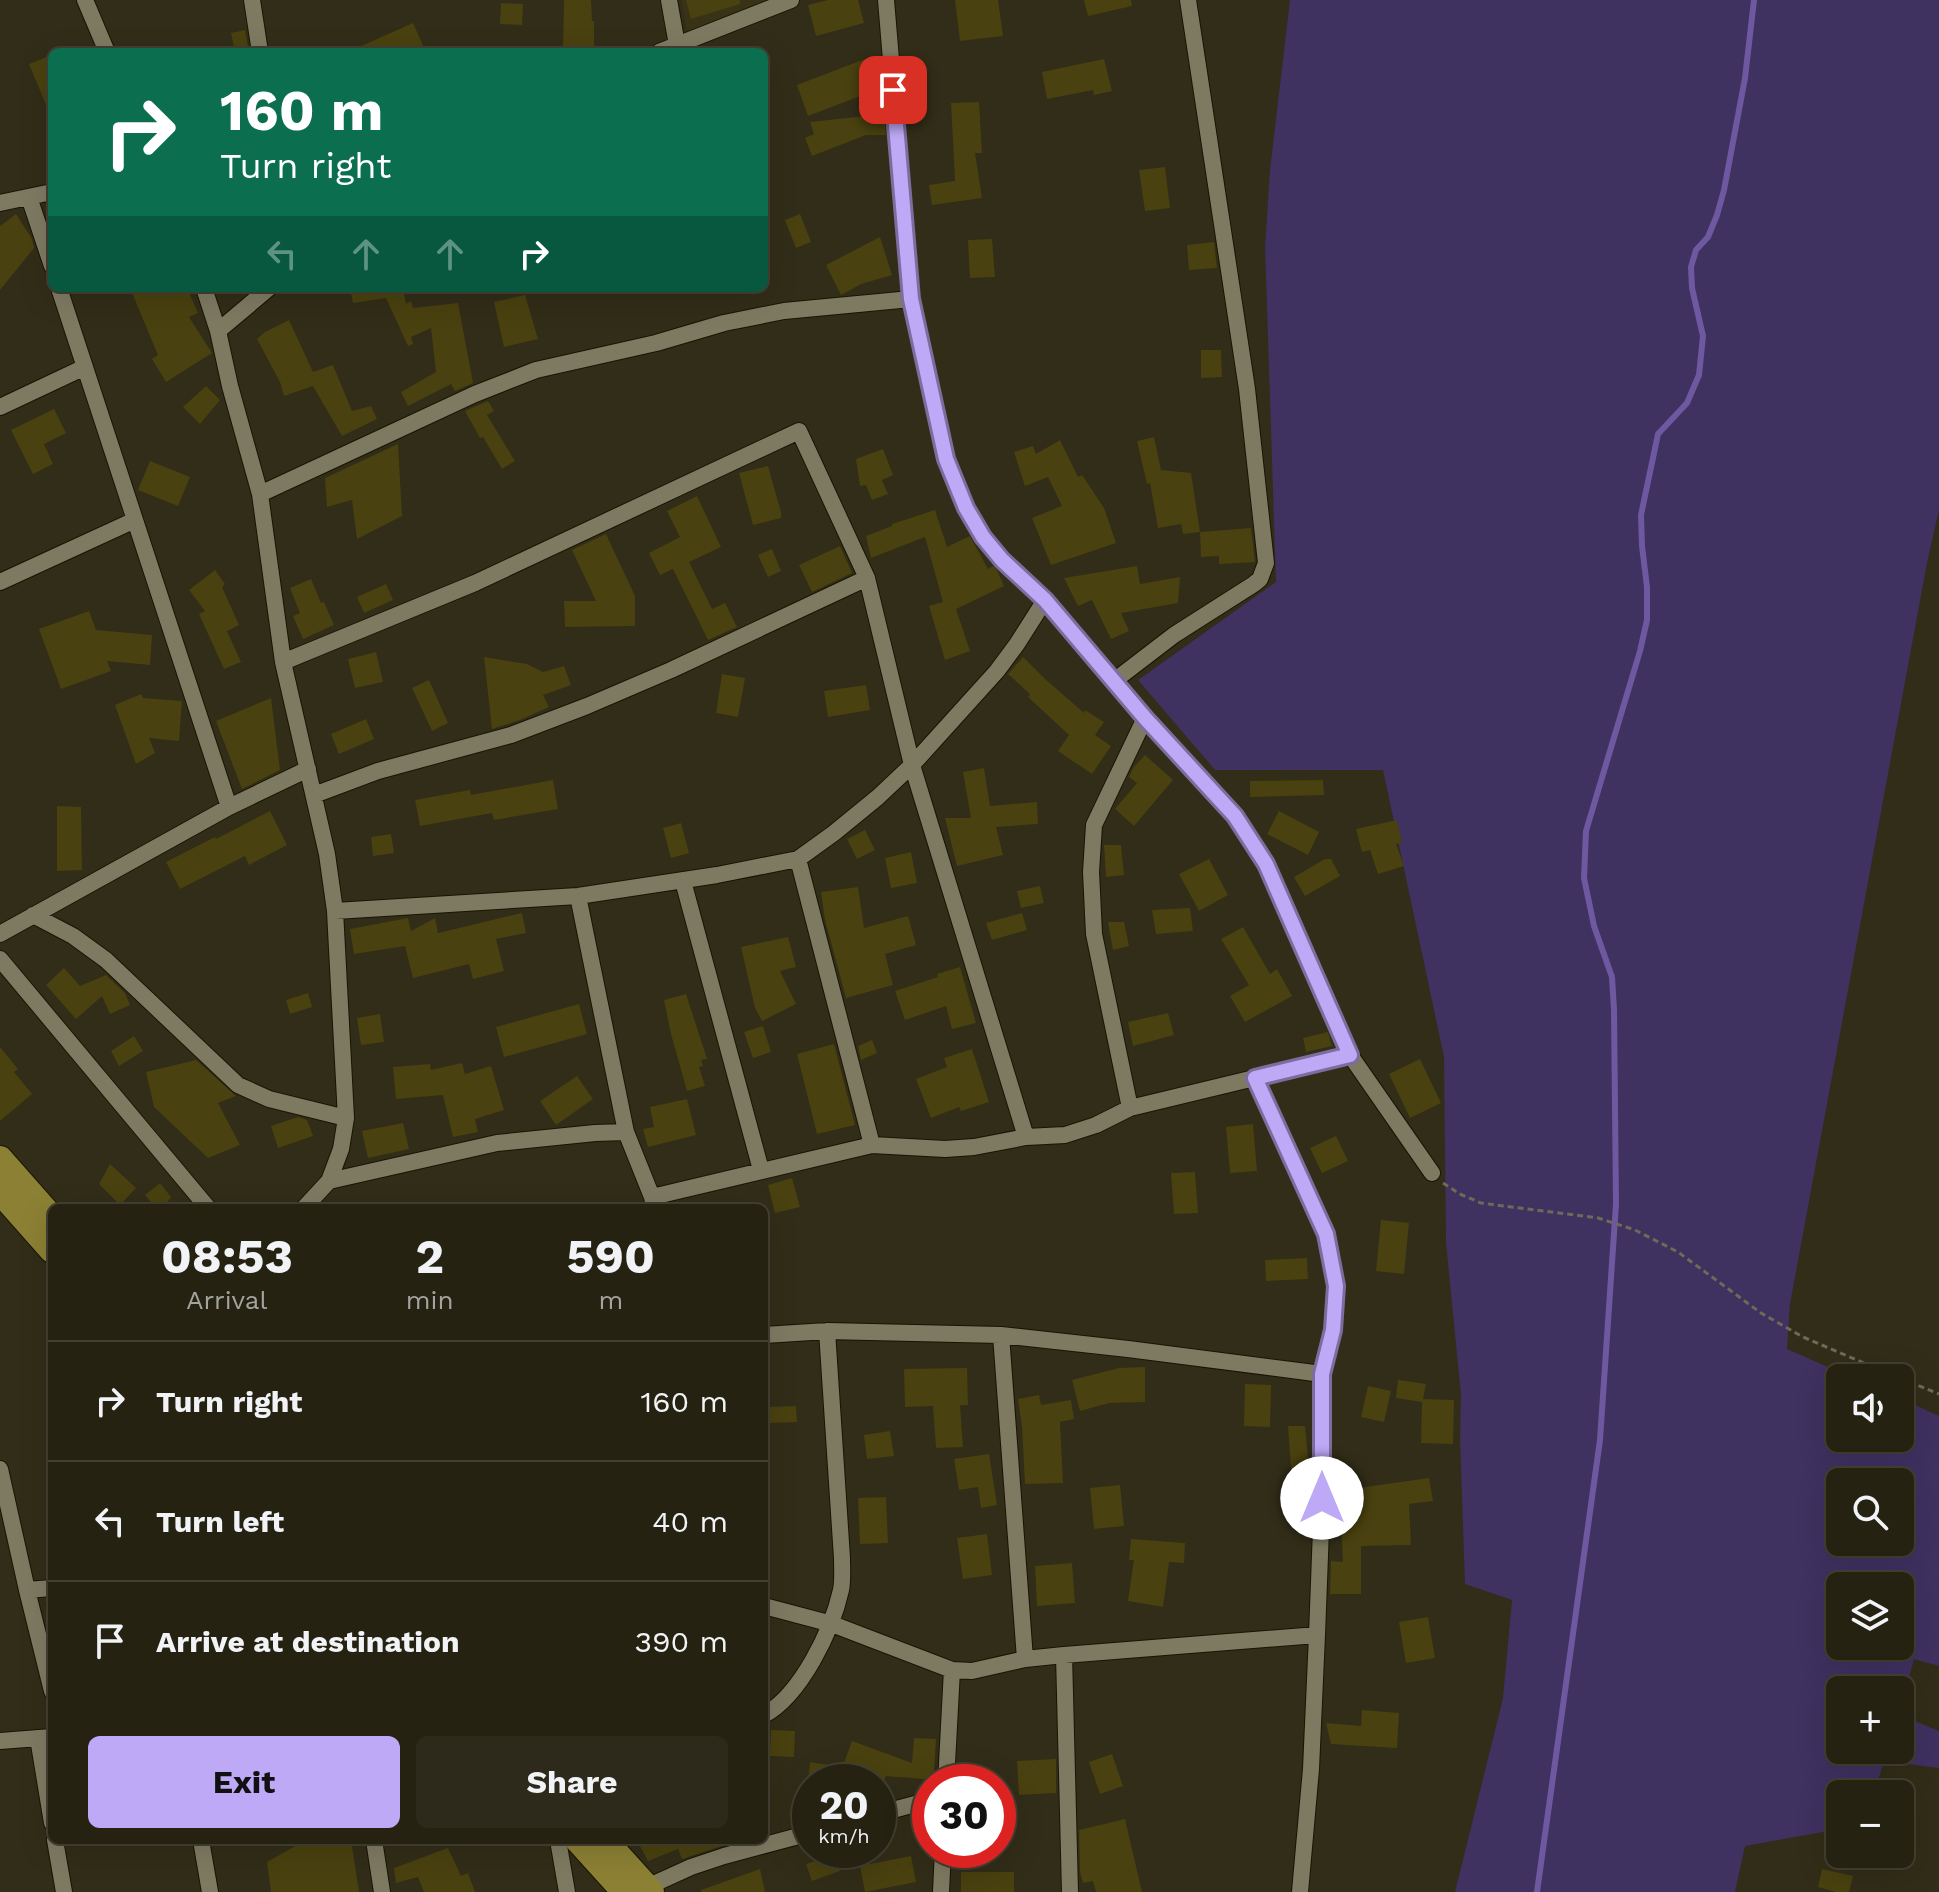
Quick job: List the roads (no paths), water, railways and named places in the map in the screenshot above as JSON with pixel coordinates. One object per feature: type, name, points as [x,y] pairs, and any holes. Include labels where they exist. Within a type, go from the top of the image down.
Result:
[{"type":"main road","points":[[0,1159],[48,1213]]},
{"type":"main road","points":[[0,1191],[48,1245]]},
{"type":"main road","points":[[583,1844],[641,1890]]},
{"type":"main road","points":[[607,1844],[641,1890]]},
{"type":"street","points":[[85,0],[105,48]]},
{"type":"street","points":[[669,0],[677,45]]},
{"type":"street","points":[[669,48],[791,0]]},
{"type":"street","points":[[886,0],[911,299],[946,459],[966,508],[983,537],[1002,560],[1045,600],[1145,718],[1235,816],[1266,864],[1350,1055],[1432,1173]]},
{"type":"street","points":[[1114,681],[1174,635],[1254,584],[1260,579],[1266,563],[1247,389],[1188,0]]},
{"type":"street","points":[[254,1],[260,48]]},
{"type":"street","points":[[0,203],[48,193]]},
{"type":"street","points":[[29,197],[48,254]]},
{"type":"street","points":[[60,292],[229,807]]},
{"type":"street","points":[[205,292],[260,494],[283,662],[327,854],[335,911],[346,1118],[341,1149],[329,1181],[308,1204]]},
{"type":"street","points":[[218,331],[264,292]]},
{"type":"street","points":[[260,494],[475,394],[536,370],[784,311],[911,299]]},
{"type":"street","points":[[0,407],[85,367]]},
{"type":"street","points":[[283,662],[475,583],[799,431],[867,578],[912,765],[1026,1137]]},
{"type":"street","points":[[0,582],[135,520]]},
{"type":"street","points":[[314,795],[378,771],[511,735],[587,706],[867,578]]},
{"type":"street","points":[[335,911],[578,896],[683,881],[798,859],[878,797],[912,765],[997,671],[1045,600]]},
{"type":"street","points":[[1130,1108],[1094,934],[1091,872],[1094,825],[1145,718]]},
{"type":"street","points":[[0,934],[229,807],[308,769]]},
{"type":"street","points":[[798,859],[872,1145]]},
{"type":"street","points":[[683,881],[761,1170]]},
{"type":"street","points":[[578,896],[626,1132],[653,1203],[761,1170],[872,1145],[945,1149],[1026,1137],[1065,1135],[1096,1125],[1130,1108],[1350,1055]]},
{"type":"street","points":[[33,915],[73,936],[106,960],[238,1085],[269,1099],[346,1118]]},
{"type":"street","points":[[0,959],[205,1204]]},
{"type":"street","points":[[1255,1078],[1326,1234],[1336,1286],[1333,1330],[1322,1374],[1317,1635],[1311,1769],[1300,1892]]},
{"type":"street","points":[[329,1181],[497,1143],[626,1132]]},
{"type":"street","points":[[768,1335],[827,1331],[1001,1335],[1322,1374]]},
{"type":"street","points":[[768,1713],[798,1684],[832,1624],[842,1586],[827,1331]]},
{"type":"street","points":[[1001,1335],[1025,1659]]},
{"type":"street","points":[[0,1469],[48,1675]]},
{"type":"street","points":[[27,1590],[48,1588]]},
{"type":"street","points":[[768,1607],[832,1624],[952,1670],[972,1671],[1025,1659],[1064,1655],[1317,1635]]},
{"type":"street","points":[[1064,1655],[1070,1892]]},
{"type":"street","points":[[947,1764],[952,1670]]},
{"type":"street","points":[[0,1741],[45,1738],[48,1774]]},
{"type":"street","points":[[641,1890],[702,1863],[792,1838]]},
{"type":"street","points":[[56,1844],[64,1892]]},
{"type":"street","points":[[202,1844],[210,1892]]},
{"type":"street","points":[[375,1844],[382,1892]]},
{"type":"street","points":[[559,1844],[567,1892]]},
{"type":"street","points":[[941,1892],[942,1868]]},
{"type":"waterway","points":[[1537,1892],[1600,1440],[1616,1204],[1612,977],[1594,926],[1584,878],[1586,831],[1647,620],[1641,515],[1658,434],[1687,403],[1699,375],[1703,336],[1692,288],[1691,267],[1696,250],[1708,237],[1724,190],[1745,78],[1754,0]]}]
